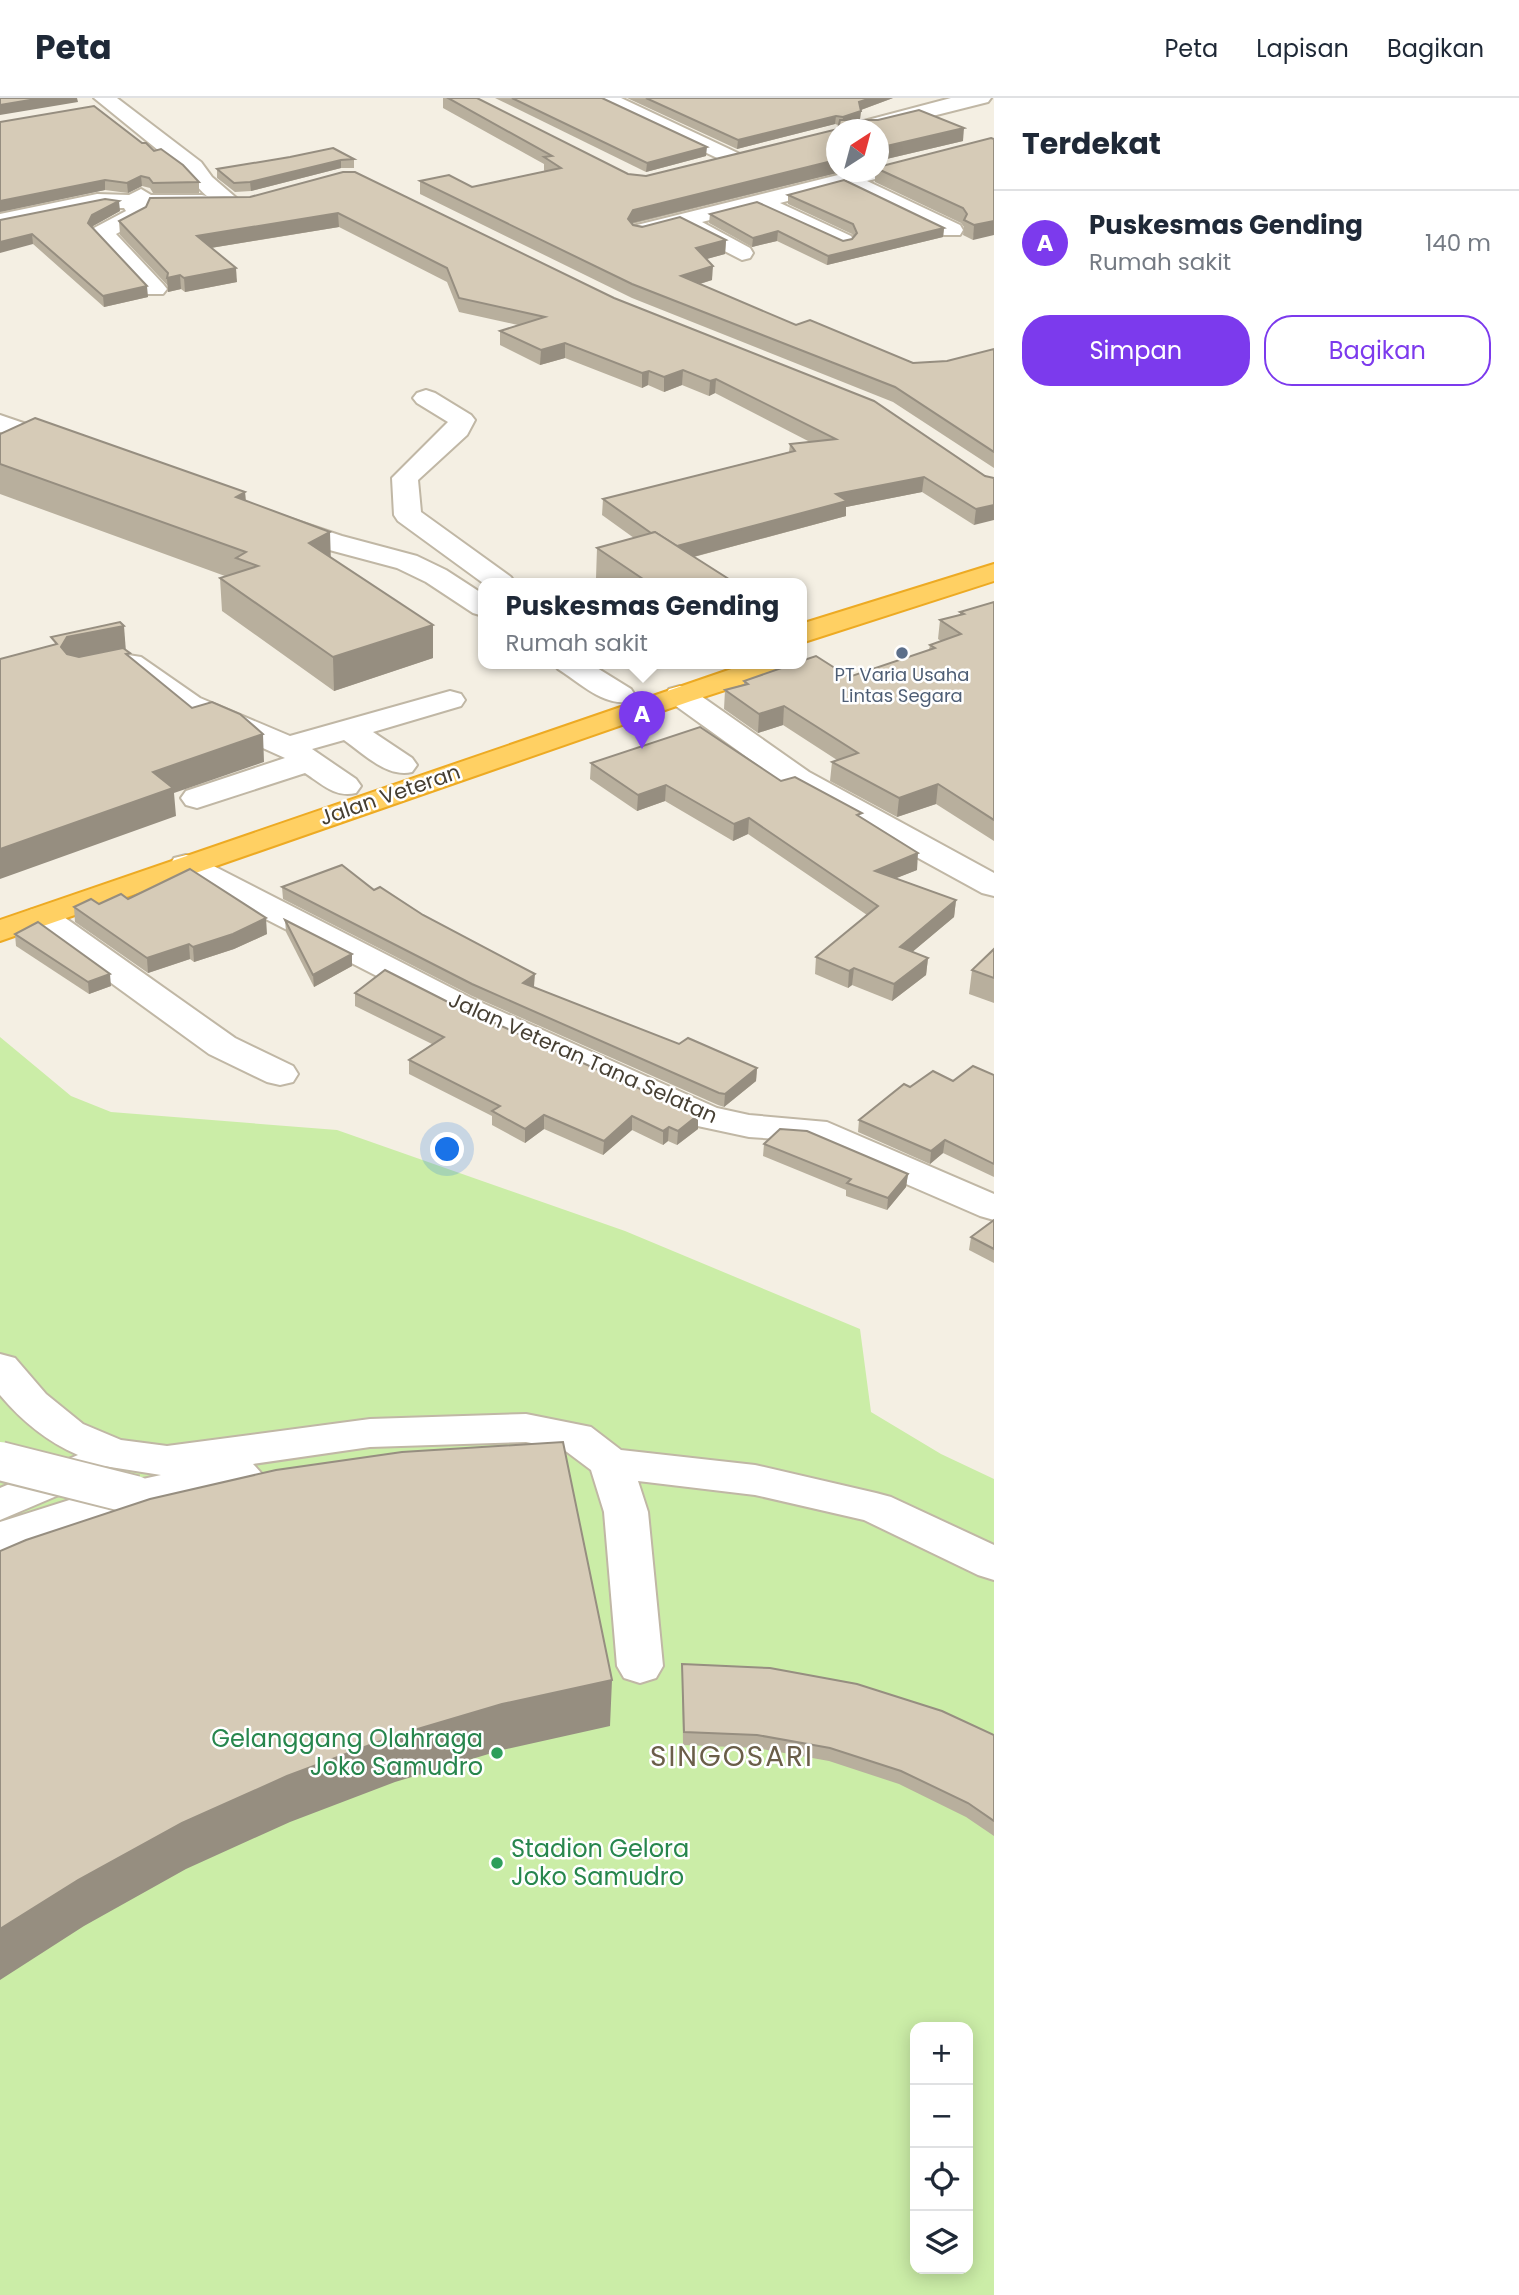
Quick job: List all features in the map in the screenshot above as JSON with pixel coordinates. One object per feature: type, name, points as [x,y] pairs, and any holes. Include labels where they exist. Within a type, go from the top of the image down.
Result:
[{"type":"highway","points":[[807,632],[994,572]]},
{"type":"highway","points":[[807,655],[994,596]]},
{"type":"highway","name":"Jalan Veteran","points":[[0,907],[401,765],[697,669]]},
{"type":"highway","name":"Jalan Veteran","points":[[0,931],[761,669]]},
{"type":"street","points":[[605,98],[735,159]]},
{"type":"street","points":[[889,120],[981,98]]},
{"type":"street","points":[[0,221],[97,201],[240,202],[204,182],[192,167],[101,104]]},
{"type":"street","points":[[709,165],[760,153]]},
{"type":"street","points":[[133,203],[152,191],[204,182]]},
{"type":"street","points":[[641,231],[831,182]]},
{"type":"street","points":[[854,182],[952,230]]},
{"type":"street","points":[[759,201],[843,242]]},
{"type":"street","points":[[133,203],[138,214],[102,233],[155,289]]},
{"type":"street","points":[[682,220],[742,253]]},
{"type":"street","points":[[426,398],[462,420],[458,430],[405,478],[408,515],[494,578]]},
{"type":"street","points":[[0,423],[89,455]]},
{"type":"street","points":[[256,515],[332,542],[407,562],[436,576],[478,604]]},
{"type":"street","points":[[92,669],[131,663],[189,704],[299,754],[345,786]]},
{"type":"street","points":[[582,669],[632,691]]},
{"type":"street","points":[[616,669],[632,691]]},
{"type":"street","points":[[680,695],[798,779],[994,886]]},
{"type":"street","points":[[197,797],[299,754],[347,728],[450,700]]},
{"type":"street","points":[[347,728],[401,765]]},
{"type":"street","name":"Jalan Veteran Tana Selatan","points":[[186,865],[459,1005],[706,1117],[750,1126],[814,1129],[994,1208]]},
{"type":"street","points":[[42,917],[222,1046],[280,1074]]},
{"type":"street","points":[[0,1368],[31,1404],[68,1434],[114,1454],[167,1461],[370,1433],[526,1428],[576,1437],[610,1463],[755,1480],[876,1508],[994,1564]]},
{"type":"street","points":[[0,1538],[135,1495],[329,1459],[525,1450]]},
{"type":"street","points":[[0,1505],[114,1454]]},
{"type":"street","points":[[0,1461],[135,1495]]},
{"type":"street","points":[[610,1463],[626,1512],[640,1666]]},
{"type":"green space","name":"Stadion Gelora Joko Samudro","points":[[0,1037],[71,1096],[111,1112],[337,1130],[625,1231],[860,1329],[871,1412],[941,1454],[994,1479],[994,2295],[0,2295]]},
{"type":"building","points":[[0,98],[42,98],[0,105]]},
{"type":"building","points":[[448,98],[477,98],[628,174],[646,176],[826,132],[826,162],[633,210],[628,219],[633,225],[642,227],[680,217],[726,240],[696,248],[713,266],[681,276],[796,325],[810,320],[913,363],[947,361],[994,349],[994,452],[895,387],[632,284],[420,181],[449,175],[472,187],[561,168],[544,157],[552,156]]},
{"type":"building","points":[[512,98],[602,98],[707,147],[647,163]]},
{"type":"building","points":[[646,98],[871,98],[859,102],[861,111],[843,117],[836,116],[738,140]]},
{"type":"building","points":[[94,106],[154,151],[161,149],[183,165],[199,182],[153,183],[149,178],[141,176],[127,183],[105,180],[0,201],[0,122]]},
{"type":"building","points":[[919,110],[964,128],[889,145],[889,119],[882,119]]},
{"type":"building","points":[[994,139],[994,221],[974,225],[964,220],[967,214],[963,208],[889,174],[889,164]]},
{"type":"building","points":[[333,148],[354,159],[250,182],[234,183],[217,169],[290,157]]},
{"type":"building","points":[[343,172],[355,172],[614,298],[874,401],[985,476],[994,478],[994,505],[976,509],[924,477],[836,494],[847,501],[677,546],[655,532],[651,533],[603,499],[795,451],[790,444],[836,439],[716,379],[710,381],[683,370],[664,377],[649,371],[642,373],[565,343],[541,350],[500,331],[545,317],[459,298],[447,268],[338,213],[197,236],[236,268],[184,278],[180,275],[167,278],[168,273],[119,221],[146,207],[150,198],[250,197]]},
{"type":"building","points":[[837,182],[848,182],[944,228],[828,256],[778,231],[753,238],[710,214],[757,202],[843,241],[852,239],[857,233],[853,224],[788,195]]},
{"type":"building","points":[[105,199],[119,201],[92,215],[88,223],[147,286],[103,296],[32,234],[0,242],[0,220]]},
{"type":"building","points":[[35,418],[245,492],[236,497],[330,532],[309,543],[433,625],[333,657],[220,578],[258,566],[236,558],[246,552],[0,464],[0,434]]},
{"type":"building","points":[[655,532],[727,578],[642,578],[597,548]]},
{"type":"building","points":[[994,602],[994,820],[938,784],[899,798],[832,762],[858,753],[784,706],[759,714],[725,690],[748,684],[744,681],[779,669],[807,669],[807,659],[816,656],[849,677],[935,648],[930,645],[961,634],[940,620],[964,614],[960,612]]},
{"type":"building","points":[[120,622],[124,626],[67,637],[61,647],[67,654],[79,657],[123,648],[130,653],[126,654],[192,708],[212,702],[240,714],[263,734],[153,772],[173,788],[0,849],[0,659],[57,644],[51,637]]},
{"type":"building","points":[[700,727],[781,781],[795,777],[862,813],[857,815],[918,853],[875,871],[956,900],[900,947],[928,958],[894,984],[854,968],[849,971],[816,957],[878,906],[749,818],[734,824],[666,785],[638,795],[591,763]]},
{"type":"building","points":[[342,865],[374,890],[380,887],[423,915],[535,974],[523,983],[679,1044],[688,1038],[757,1068],[725,1094],[719,1093],[472,984],[282,887]]},
{"type":"building","points":[[190,869],[266,918],[233,934],[193,947],[189,944],[147,958],[74,907],[91,899],[99,904],[121,894],[128,899]]},
{"type":"building","points":[[285,920],[352,954],[313,975]]},
{"type":"building","points":[[38,922],[110,974],[88,982],[15,934]]},
{"type":"building","points":[[994,949],[994,978],[972,970]]},
{"type":"building","points":[[385,970],[446,1001],[698,1115],[678,1131],[669,1127],[663,1131],[632,1116],[604,1141],[544,1115],[525,1129],[492,1111],[500,1106],[409,1060],[444,1037],[355,993]]},
{"type":"building","points":[[973,1066],[994,1075],[994,1164],[945,1140],[931,1151],[859,1120],[904,1084],[910,1087],[933,1071],[953,1081]]},
{"type":"building","points":[[780,1129],[807,1131],[908,1174],[888,1198],[847,1183],[851,1179],[764,1144]]},
{"type":"building","points":[[994,1220],[994,1249],[971,1237]]},
{"type":"building","points":[[563,1442],[612,1680],[502,1704],[394,1736],[287,1776],[182,1823],[78,1880],[0,1929],[0,1551],[150,1499],[276,1470],[402,1452]]},
{"type":"building","points":[[682,1664],[770,1668],[857,1684],[942,1711],[994,1735],[994,1821],[968,1803],[901,1771],[830,1748],[757,1735],[684,1732]]},
{"type":"place","name":"PT Varia Usaha Lintas Segara","points":[[902,653]]},
{"type":"place","name":"Puskesmas Gending","points":[[642,749]]},
{"type":"place","name":"Gelanggang Olahraga Joko Samudro","points":[[497,1753]]},
{"type":"place","name":"Stadion Gelora Joko Samudro","points":[[497,1863]]},
{"type":"district","name":"SINGOSARI","points":[[732,1756]]}]
